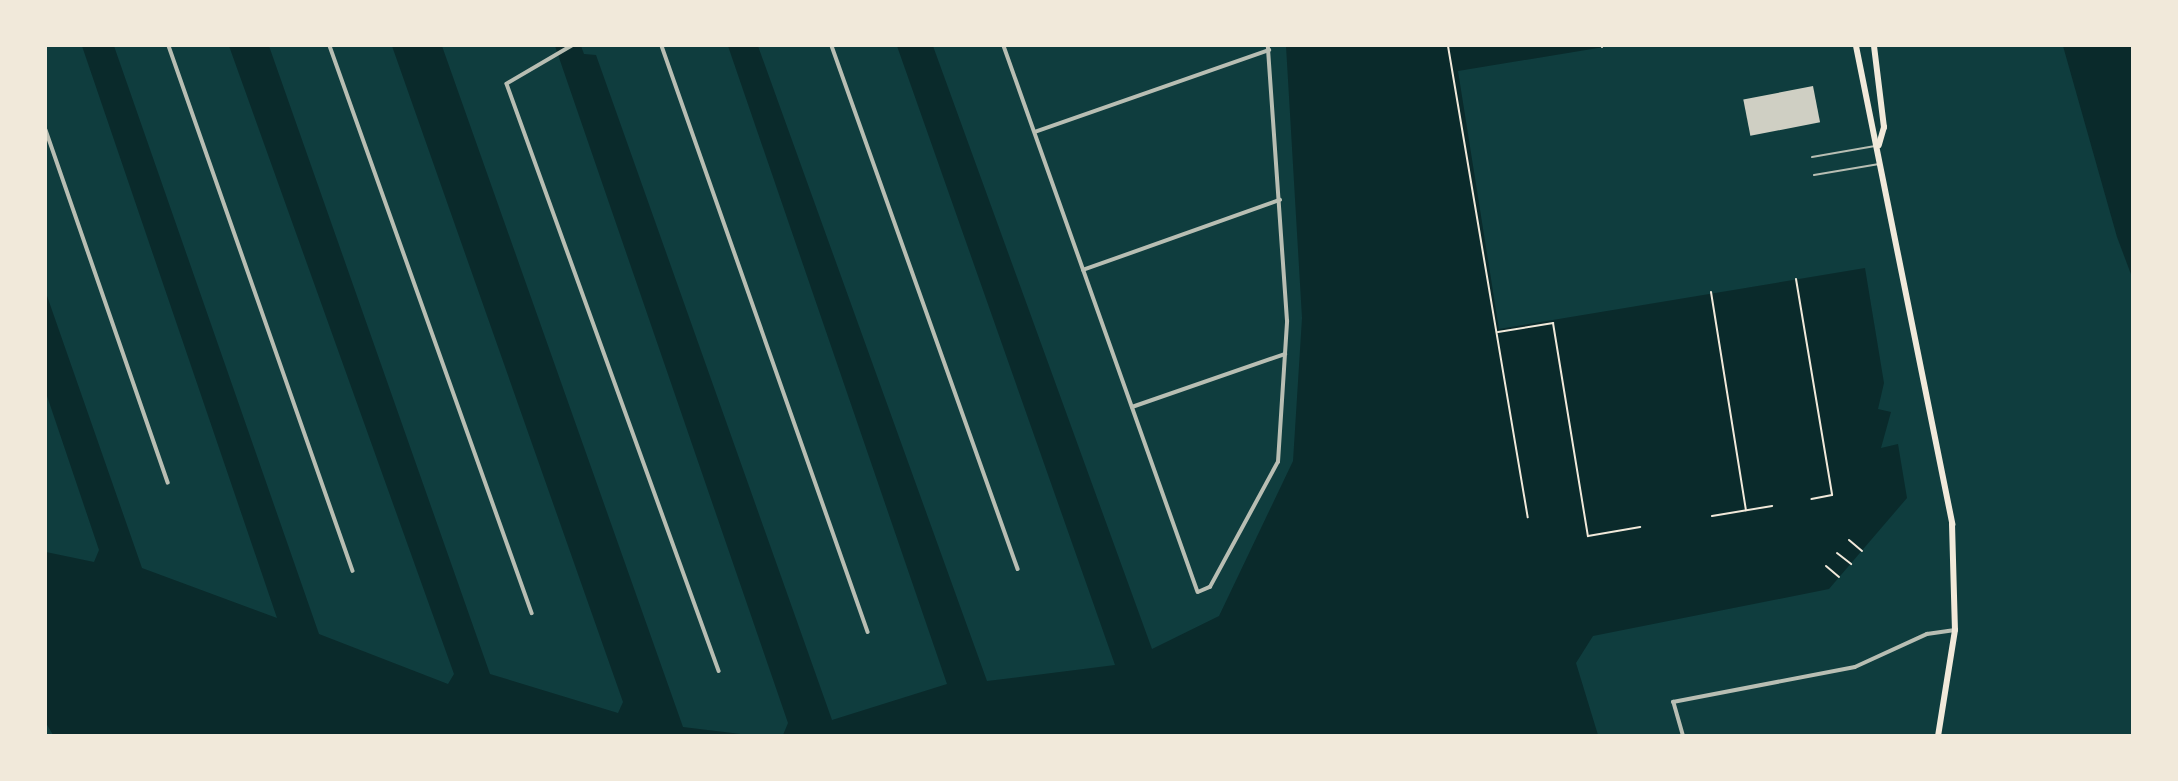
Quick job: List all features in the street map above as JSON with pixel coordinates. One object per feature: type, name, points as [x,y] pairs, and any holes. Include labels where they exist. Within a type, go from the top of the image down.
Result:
[{"type":"main road","points":[[1856,46],[1869,129],[1879,145],[1952,524],[1955,630],[1938,736]]},
{"type":"main road","points":[[1874,46],[1884,127],[1879,145]]},
{"type":"street","points":[[169,46],[354,571]]},
{"type":"street","points":[[330,46],[532,613]]},
{"type":"street","points":[[572,46],[507,84],[719,671]]},
{"type":"street","points":[[662,46],[868,632]]},
{"type":"street","points":[[832,46],[1018,569]]},
{"type":"street","points":[[1004,46],[1198,592],[1210,587],[1236,544],[1278,462],[1285,354],[1280,200],[1268,48],[1035,132]]},
{"type":"street","points":[[46,130],[168,483]]},
{"type":"street","points":[[1083,270],[1280,200]]},
{"type":"street","points":[[1132,407],[1285,354]]},
{"type":"street","points":[[1683,736],[1673,702],[1855,667],[1927,634],[1955,630]]},
{"type":"lane","points":[[1812,157],[1879,145]]},
{"type":"lane","points":[[1814,174],[1882,163]]},
{"type":"path","points":[[1448,46],[1528,517]]},
{"type":"path","points":[[1454,81],[1459,80]]},
{"type":"path","points":[[1796,279],[1832,495],[1811,499]]},
{"type":"path","points":[[1711,292],[1746,510]]},
{"type":"path","points":[[1497,332],[1553,323],[1588,536],[1640,527]]},
{"type":"path","points":[[1712,516],[1772,506]]},
{"type":"path","points":[[1849,540],[1862,551]]},
{"type":"path","points":[[1837,553],[1851,564]]},
{"type":"path","points":[[1826,566],[1839,577]]},
{"type":"water","points":[[82,46],[114,46],[319,634],[448,684],[454,674],[229,46],[269,46],[490,674],[618,713],[623,702],[392,46],[442,46],[683,727],[749,735],[53,735],[46,723],[46,552],[94,562],[99,550],[46,393],[46,293],[142,568],[277,618]]},
{"type":"water","points":[[555,46],[581,46],[584,54],[596,55],[832,720],[947,684],[728,46],[758,46],[987,681],[1115,665],[897,46],[933,46],[1152,649],[1219,616],[1293,461],[1302,318],[1286,46],[1610,46],[1458,71],[1499,329],[1865,268],[1884,383],[1878,409],[1891,412],[1881,448],[1898,444],[1907,498],[1829,589],[1593,636],[1576,663],[1598,735],[783,735],[788,723]]},
{"type":"water","points":[[2063,46],[2132,46],[2132,277],[2117,237]]},
{"type":"building","points":[[1813,86],[1820,122],[1750,136],[1743,100]]}]
